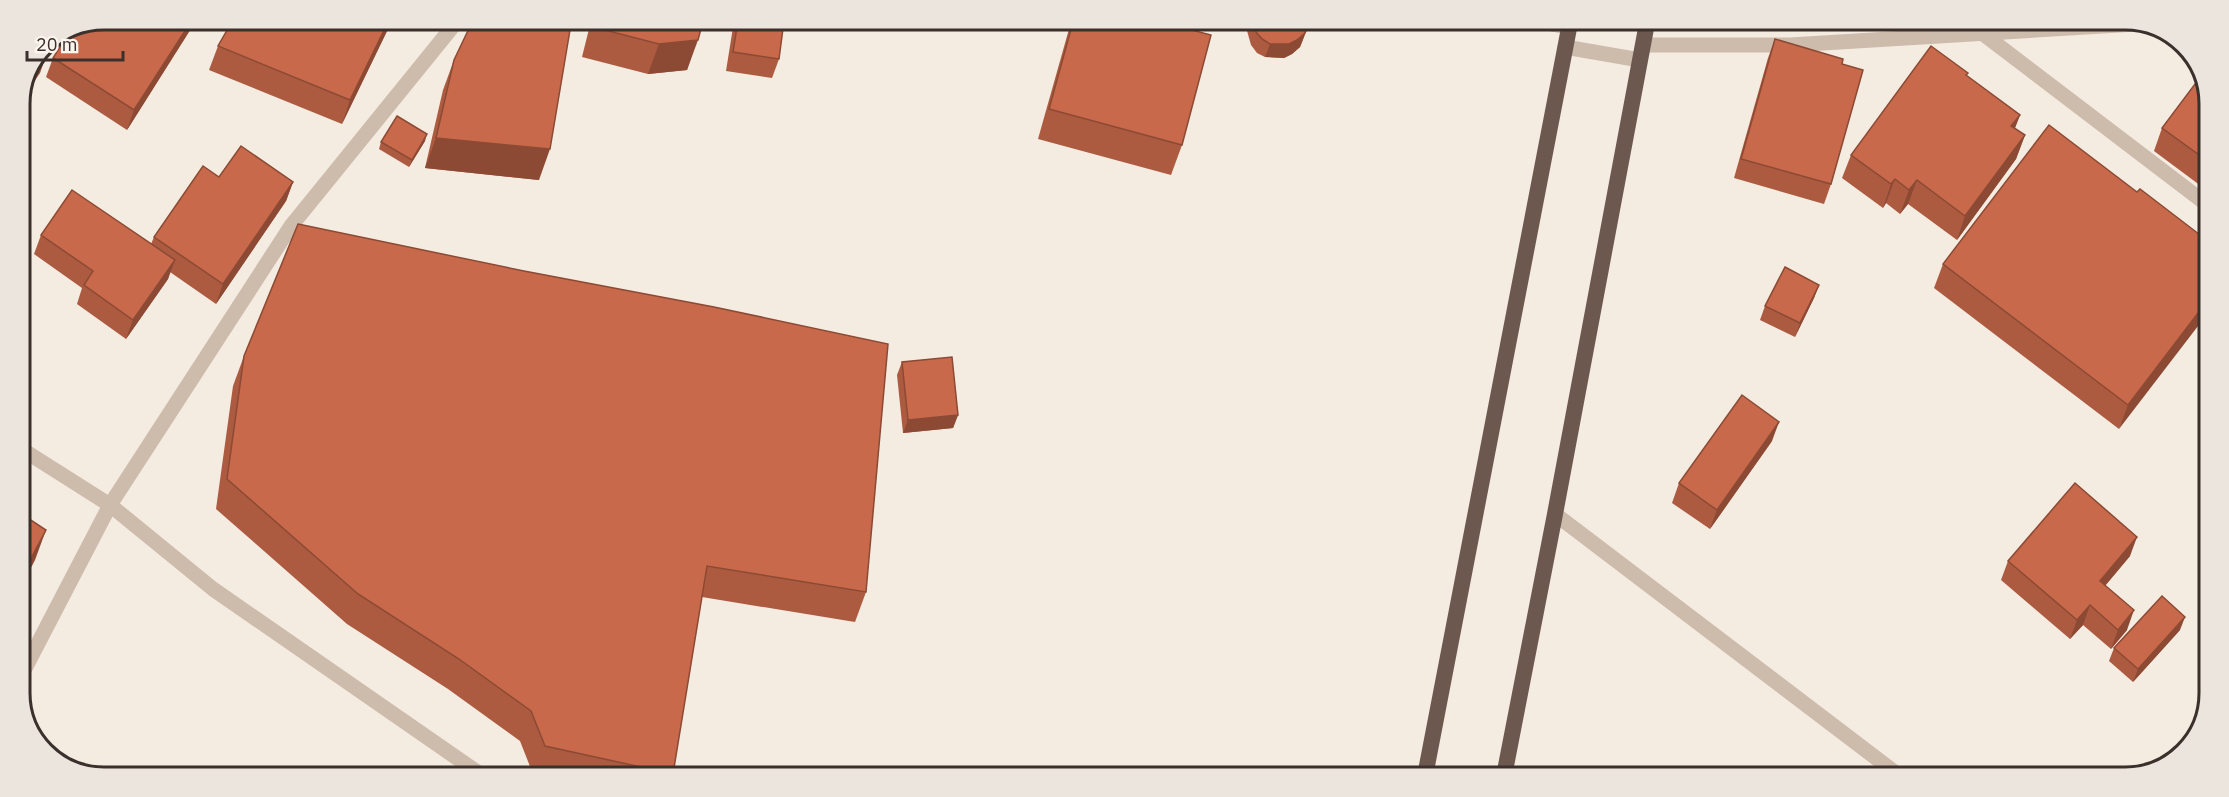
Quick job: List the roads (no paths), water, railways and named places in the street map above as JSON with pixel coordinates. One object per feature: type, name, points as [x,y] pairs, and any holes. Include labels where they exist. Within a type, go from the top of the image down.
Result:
[{"type":"highway","points":[[1427,767],[1569,30]]},
{"type":"highway","points":[[1506,767],[1556,514],[1646,30]]},
{"type":"street","points":[[30,659],[110,505],[291,226],[450,30]]},
{"type":"street","points":[[1565,47],[1641,52],[2033,30]]},
{"type":"street","points":[[1982,33],[2199,198]]},
{"type":"street","points":[[30,454],[110,505],[213,589],[470,767]]},
{"type":"street","points":[[1556,514],[1888,767]]}]
